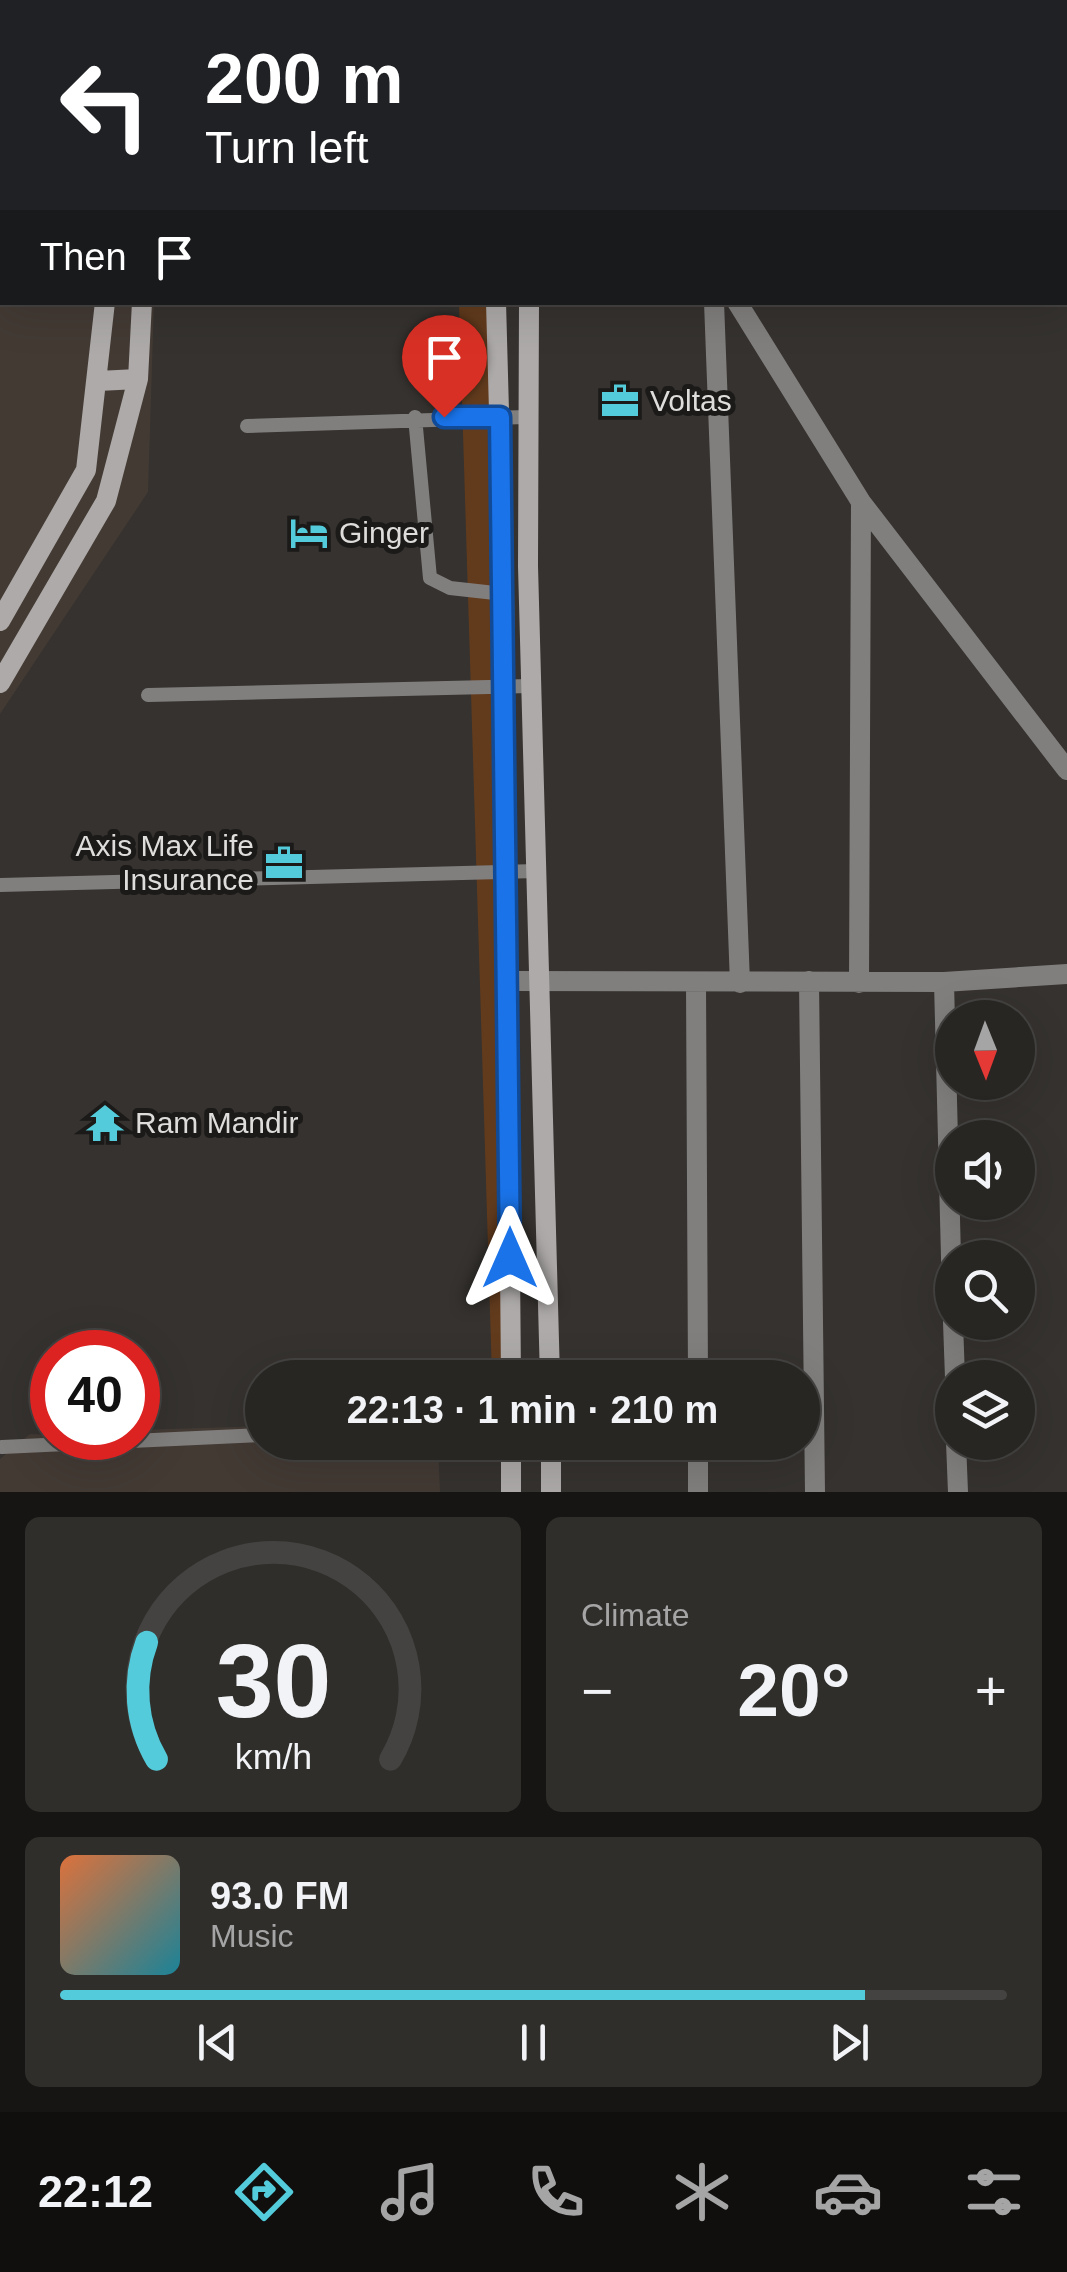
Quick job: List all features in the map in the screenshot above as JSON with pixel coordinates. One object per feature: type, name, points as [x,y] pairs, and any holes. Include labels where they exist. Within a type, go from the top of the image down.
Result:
[{"type":"street","points":[[0,621],[86,470],[105,305]]},
{"type":"street","points":[[0,684],[106,502],[138,379],[142,305]]},
{"type":"street","points":[[496,305],[504,594],[511,1360]]},
{"type":"street","points":[[530,305],[527,417],[531,686],[550,1360]]},
{"type":"street","points":[[714,305],[740,983]]},
{"type":"street","points":[[739,305],[861,502],[1067,770]]},
{"type":"street","points":[[98,381],[138,379]]},
{"type":"street","points":[[859,984],[861,502]]},
{"type":"street","points":[[508,981],[809,980],[859,984],[1067,974]]},
{"type":"street","points":[[809,980],[814,1492]]},
{"type":"street","points":[[696,982],[698,1360]]},
{"type":"street","points":[[944,982],[951,1240]]},
{"type":"street","points":[[510,1492],[511,1460]]},
{"type":"street","points":[[551,1460],[551,1492]]},
{"type":"street","points":[[698,1460],[698,1492]]},
{"type":"street","points":[[957,1460],[958,1492]]},
{"type":"lane","points":[[247,426],[415,417],[527,417]]},
{"type":"lane","points":[[415,417],[430,578],[450,588],[504,594]]},
{"type":"lane","points":[[148,695],[531,686]]},
{"type":"lane","points":[[0,886],[536,871]]},
{"type":"lane","points":[[2,1446],[245,1435]]},
{"type":"shaded area","points":[[0,305],[154,305],[148,492],[0,714]]},
{"type":"shaded area","points":[[459,305],[499,305],[517,1360],[491,1360]]},
{"type":"shaded area","points":[[245,1427],[245,1460],[439,1460],[440,1492],[0,1492],[0,1459],[30,1434],[30,1460],[160,1460],[160,1429]]},
{"type":"place","name":"Voltas","points":[[620,401]]},
{"type":"place","name":"Ginger","points":[[309,533]]},
{"type":"place","name":"Axis Max Life Insurance","points":[[284,863]]},
{"type":"place","name":"Ram Mandir","points":[[105,1123]]},
{"type":"route","points":[[444,417],[500,417],[510,1258]]}]
